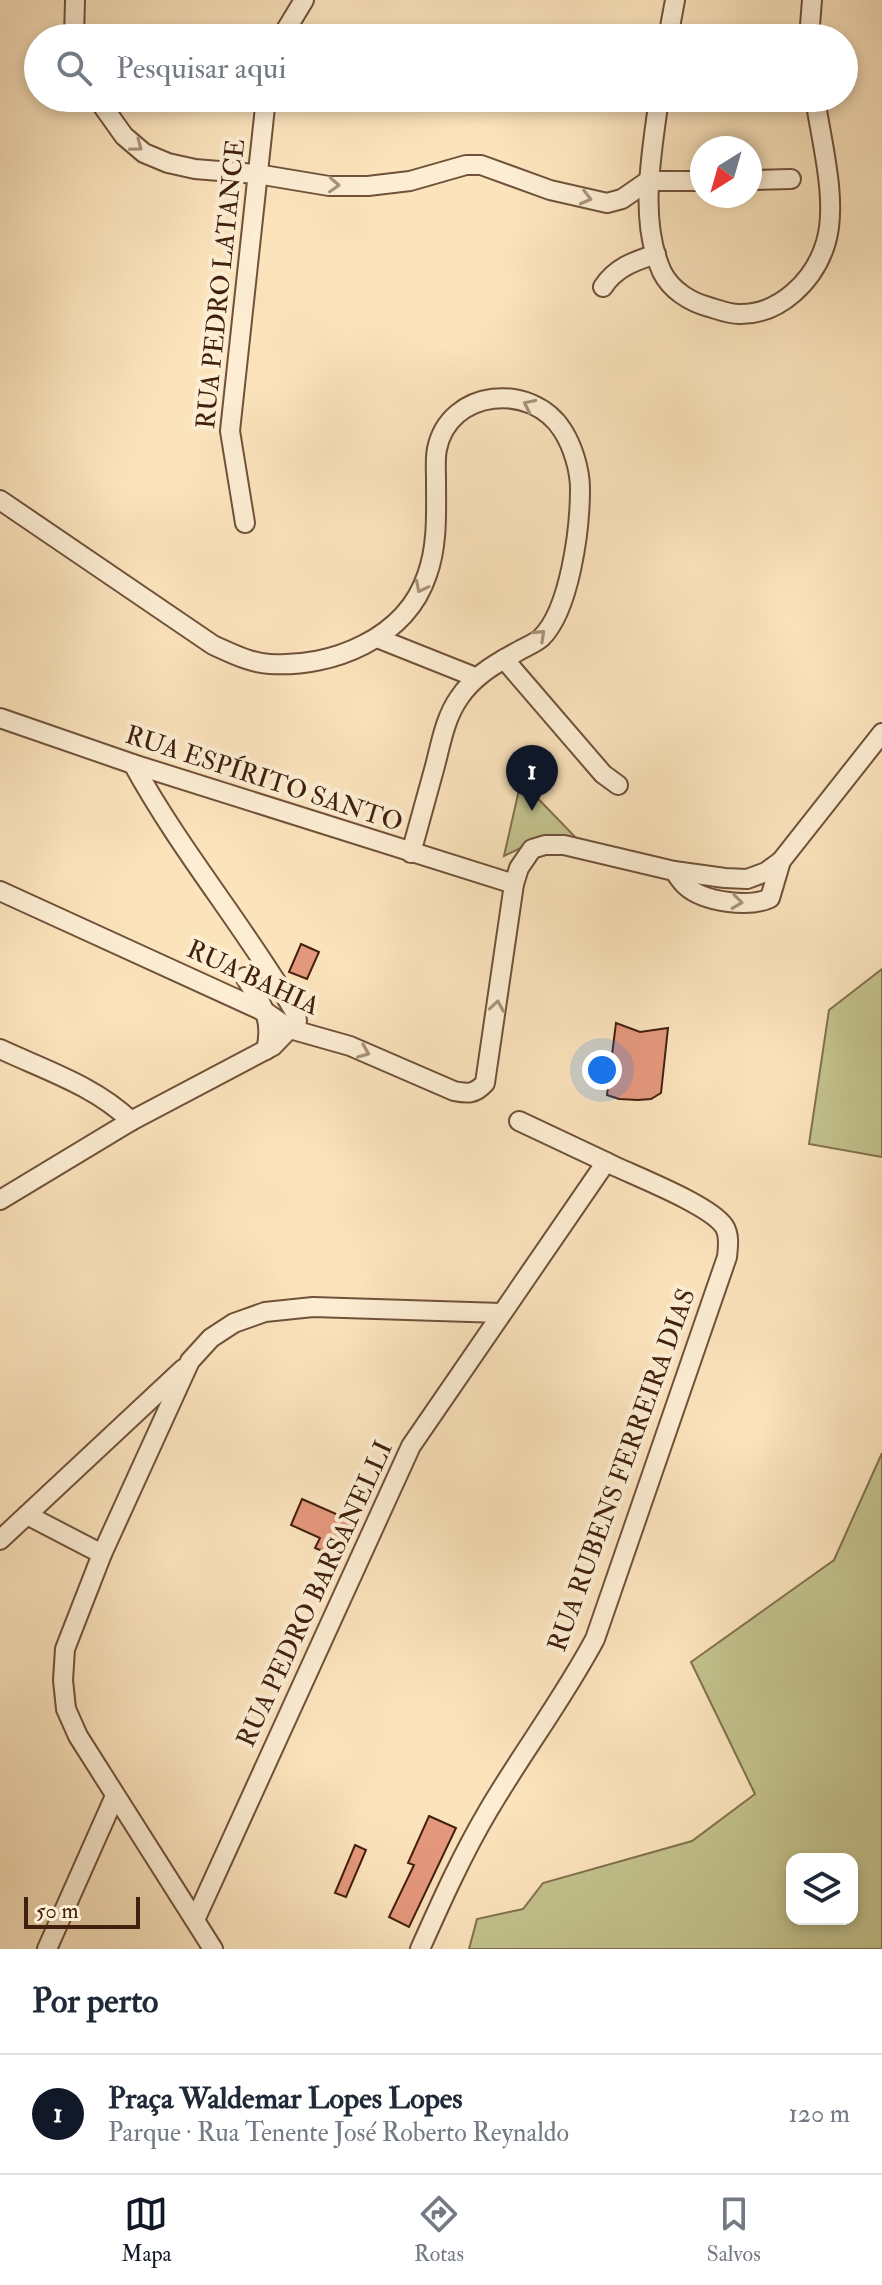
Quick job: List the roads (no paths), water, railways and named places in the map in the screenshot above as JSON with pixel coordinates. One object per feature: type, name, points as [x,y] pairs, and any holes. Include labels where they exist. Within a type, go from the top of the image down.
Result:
[{"type":"street","points":[[74,24],[75,0]]},
{"type":"street","points":[[289,24],[304,0]]},
{"type":"street","points":[[671,24],[675,0]]},
{"type":"street","points":[[810,24],[812,0]]},
{"type":"street","points":[[107,112],[124,136],[144,153],[168,163],[329,186],[368,186],[410,181],[466,165],[481,165],[550,190],[607,203],[622,199],[648,181],[690,181]]},
{"type":"street","name":"RUA PEDRO LATANCE","points":[[245,523],[230,431],[264,112]]},
{"type":"street","points":[[657,112],[648,204],[656,254],[663,274],[675,289],[698,304],[732,314],[765,310],[786,299],[804,284],[817,267],[830,216],[817,112]]},
{"type":"street","points":[[762,180],[791,179]]},
{"type":"street","points":[[603,287],[612,274],[630,263],[656,254]]},
{"type":"street","points":[[0,500],[213,645],[239,657],[268,664],[302,663],[333,658],[377,638],[415,599],[427,575],[436,535],[437,449],[443,433],[461,409],[484,399],[521,400],[536,407],[563,430],[577,465],[580,487],[567,588],[561,607],[539,639],[475,677],[450,713],[411,853]]},
{"type":"street","points":[[377,638],[475,677]]},
{"type":"street","points":[[504,659],[603,774],[618,785]]},
{"type":"street","name":"RUA ESPÍRITO SANTO","points":[[0,718],[133,764],[514,884]]},
{"type":"street","points":[[514,884],[525,856],[532,849],[545,845],[564,845],[674,871],[747,879],[766,872],[781,861],[882,733]]},
{"type":"street","points":[[0,1200],[131,1121],[266,1050],[297,1021],[271,970],[159,812],[133,764]]},
{"type":"street","points":[[674,871],[693,891],[720,900],[756,905],[770,898],[781,861]]},
{"type":"street","name":"RUA BAHIA","points":[[0,891],[267,1013],[290,1029],[350,1046],[467,1094],[478,1091],[485,1083],[514,884]]},
{"type":"street","points":[[209,986],[271,970]]},
{"type":"street","points":[[245,977],[267,1013],[270,1028],[266,1050]]},
{"type":"street","points":[[0,1049],[87,1089],[112,1103],[131,1121]]},
{"type":"street","points":[[519,1121],[606,1162]]},
{"type":"street","name":"RUA PEDRO BARSANELLI","points":[[195,1920],[411,1446],[606,1162]]},
{"type":"street","name":"RUA RUBENS FERREIRA DIAS","points":[[420,1949],[488,1810],[578,1671],[595,1639],[727,1257],[729,1242],[725,1227],[710,1213],[606,1162]]},
{"type":"street","points":[[0,1540],[211,1338],[234,1323],[265,1312],[313,1307],[501,1313]]},
{"type":"street","points":[[190,1361],[102,1554],[65,1649],[63,1680],[66,1709],[78,1736],[213,1949]]},
{"type":"street","points":[[27,1515],[102,1554]]},
{"type":"street","points":[[47,1949],[115,1796]]},
{"type":"place","name":"Praça Waldemar Lopes Lopes","points":[[532,811]]}]
